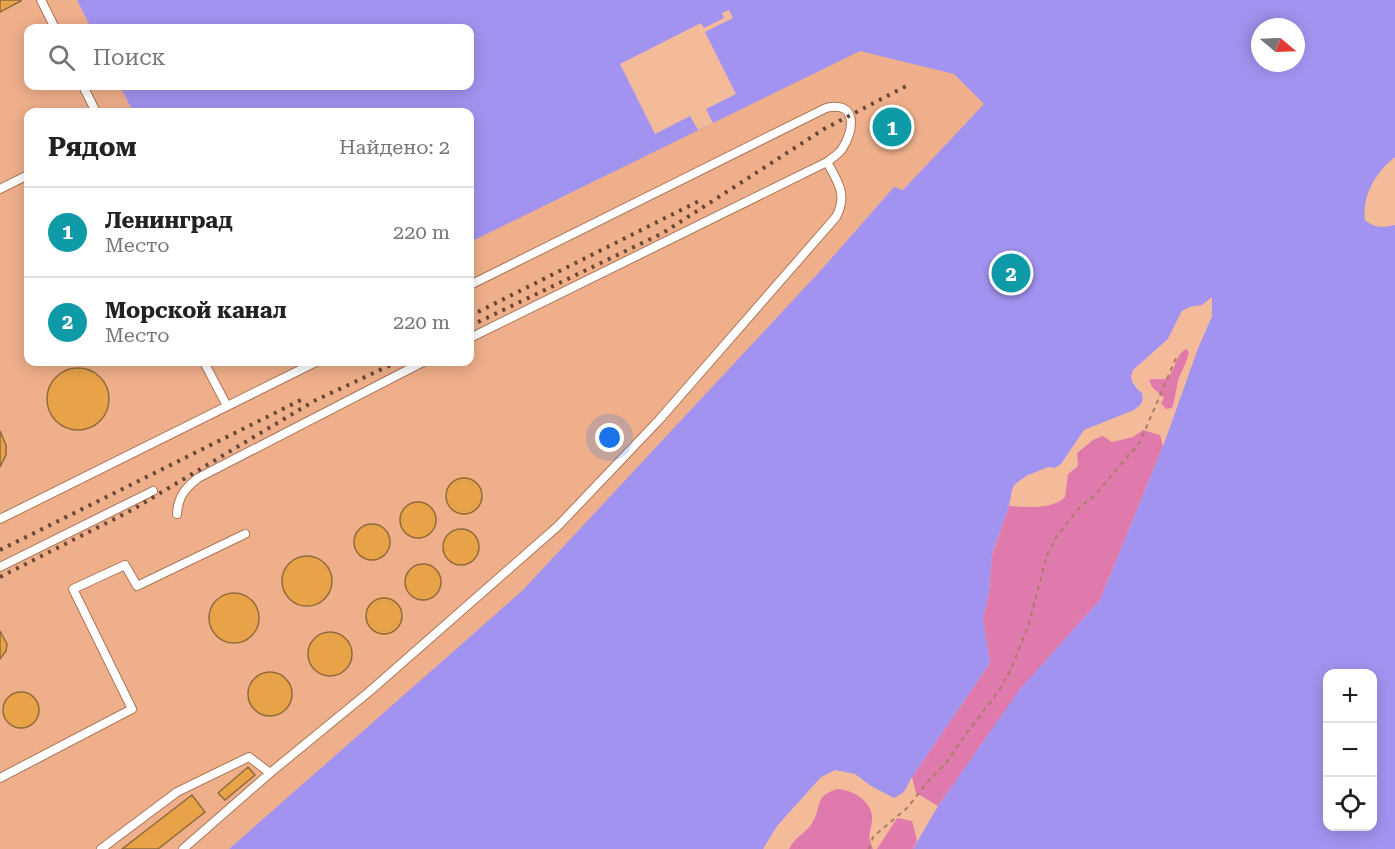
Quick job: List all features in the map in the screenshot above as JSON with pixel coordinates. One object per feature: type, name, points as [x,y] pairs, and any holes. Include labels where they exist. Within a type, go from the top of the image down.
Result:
[{"type":"lane","points":[[41,0],[53,24]]},
{"type":"lane","points":[[85,90],[94,108]]},
{"type":"lane","points":[[474,283],[815,113],[835,105],[844,108],[850,115],[852,125],[849,137],[841,152],[827,162],[474,336]]},
{"type":"lane","points":[[183,849],[270,773],[370,691],[558,526],[659,420],[836,217],[842,206],[842,194],[827,162]]},
{"type":"lane","points":[[0,189],[24,177]]},
{"type":"lane","points":[[206,366],[227,406]]},
{"type":"lane","points":[[0,519],[308,366]]},
{"type":"lane","points":[[177,514],[177,502],[186,488],[198,478],[415,366]]},
{"type":"lane","points":[[0,567],[153,490]]},
{"type":"lane","points":[[0,778],[132,709],[74,589],[125,565],[137,586],[245,534]]},
{"type":"lane","points":[[101,849],[177,792],[249,757],[270,773]]},
{"type":"path","points":[[869,849],[873,837],[907,808],[947,762],[999,691],[1012,668],[1029,623],[1047,555],[1052,545],[1078,509],[1094,496],[1140,442],[1176,357]]},
{"type":"shaded area","points":[[0,0],[77,0],[89,24],[24,24],[24,90],[122,90],[131,108],[24,108],[24,366],[474,366],[474,240],[860,50],[954,74],[984,104],[903,190],[894,187],[822,269],[522,591],[229,849],[0,849]]},
{"type":"shaded area","points":[[77,0],[1395,0],[1395,157],[1376,177],[1368,193],[1365,220],[1375,226],[1395,225],[1395,849],[913,849],[938,806],[1020,689],[1100,600],[1163,446],[1198,348],[1212,316],[1212,298],[1202,305],[1182,311],[1168,339],[1133,370],[1131,376],[1136,388],[1143,396],[1142,401],[1134,410],[1084,430],[1061,464],[1055,468],[1048,467],[1026,476],[1014,485],[992,554],[989,592],[983,619],[990,663],[904,792],[894,798],[871,786],[855,774],[835,770],[821,777],[777,826],[763,849],[229,849],[522,591],[822,269],[894,187],[903,190],[984,104],[954,74],[860,51],[474,240],[474,108],[131,108],[122,90],[474,90],[474,24],[89,24]]},
{"type":"shaded area","points":[[1186,349],[1189,352],[1172,408],[1166,409],[1161,403],[1164,398],[1152,387],[1149,380],[1168,377],[1180,355]]},
{"type":"shaded area","points":[[1143,430],[1160,435],[1163,446],[1100,600],[1020,690],[938,806],[916,793],[912,777],[990,663],[983,619],[989,592],[992,555],[1009,506],[1038,507],[1060,501],[1065,497],[1068,474],[1078,466],[1077,453],[1093,440],[1103,436],[1112,442],[1133,437]]},
{"type":"shaded area","points":[[837,789],[862,798],[870,808],[872,821],[870,838],[873,849],[789,849],[815,819],[821,799]]},
{"type":"shaded area","points":[[897,818],[912,821],[917,840],[913,849],[877,849]]},
{"type":"pier","points":[[729,10],[733,18],[705,32],[736,94],[706,109],[713,123],[698,130],[690,116],[655,134],[620,64],[701,23],[704,28],[724,18],[722,13]]},
{"type":"pier","points":[[1212,297],[1212,316],[1198,348],[1163,446],[1162,441],[1195,347],[1209,316],[1209,303],[1203,308],[1184,313],[1170,341],[1136,372],[1135,381],[1145,391],[1147,399],[1144,407],[1138,412],[1134,410],[1141,405],[1144,399],[1142,393],[1132,382],[1131,376],[1134,370],[1168,339],[1182,311],[1202,305]]},
{"type":"building","points":[[0,0],[21,0],[21,1],[0,12]]},
{"type":"building","points":[[78,368],[100,377],[109,399],[100,421],[78,430],[56,421],[47,399],[56,377]]},
{"type":"building","points":[[0,431],[6,445],[6,455],[0,467]]},
{"type":"building","points":[[464,478],[477,483],[482,496],[477,509],[464,514],[451,509],[446,496],[451,483]]},
{"type":"building","points":[[418,502],[431,507],[436,520],[431,533],[418,538],[405,533],[400,520],[405,507]]},
{"type":"building","points":[[372,524],[385,529],[390,542],[385,555],[372,560],[359,555],[354,542],[359,529]]},
{"type":"building","points":[[461,529],[474,534],[479,547],[474,560],[461,565],[448,560],[443,547],[448,534]]},
{"type":"building","points":[[302,556],[312,556],[325,563],[332,576],[332,586],[325,599],[312,606],[302,606],[293,602],[286,595],[282,586],[282,576],[286,567],[293,560]]},
{"type":"building","points":[[423,564],[436,569],[441,582],[436,595],[423,600],[410,595],[405,582],[410,569]]},
{"type":"building","points":[[229,593],[239,593],[252,600],[259,613],[259,623],[252,636],[239,643],[229,643],[220,639],[213,632],[209,623],[209,613],[213,604],[220,597]]},
{"type":"building","points":[[384,598],[397,603],[402,616],[397,629],[384,634],[371,629],[366,616],[371,603]]},
{"type":"building","points":[[0,631],[7,644],[6,651],[0,659]]},
{"type":"building","points":[[330,632],[346,638],[352,654],[346,670],[330,676],[314,670],[308,654],[314,638]]},
{"type":"building","points":[[270,672],[279,673],[286,678],[291,685],[291,703],[286,710],[279,715],[270,716],[261,715],[254,710],[249,703],[248,694],[249,685],[254,678],[261,673]]},
{"type":"building","points":[[21,692],[34,697],[39,710],[34,723],[21,728],[8,723],[3,710],[8,697]]},
{"type":"building","points":[[248,767],[255,775],[225,800],[218,793]]},
{"type":"building","points":[[192,795],[205,812],[158,849],[122,849]]},
{"type":"railway","points":[[474,324],[663,233],[824,129],[910,84]]},
{"type":"railway","points":[[474,314],[703,199]]},
{"type":"railway","points":[[0,577],[132,510],[314,401],[388,366]]},
{"type":"railway","points":[[0,550],[303,399]]},
{"type":"place","name":"Ленинград","points":[[892,127]]},
{"type":"place","name":"Морской канал","points":[[1011,273]]}]
